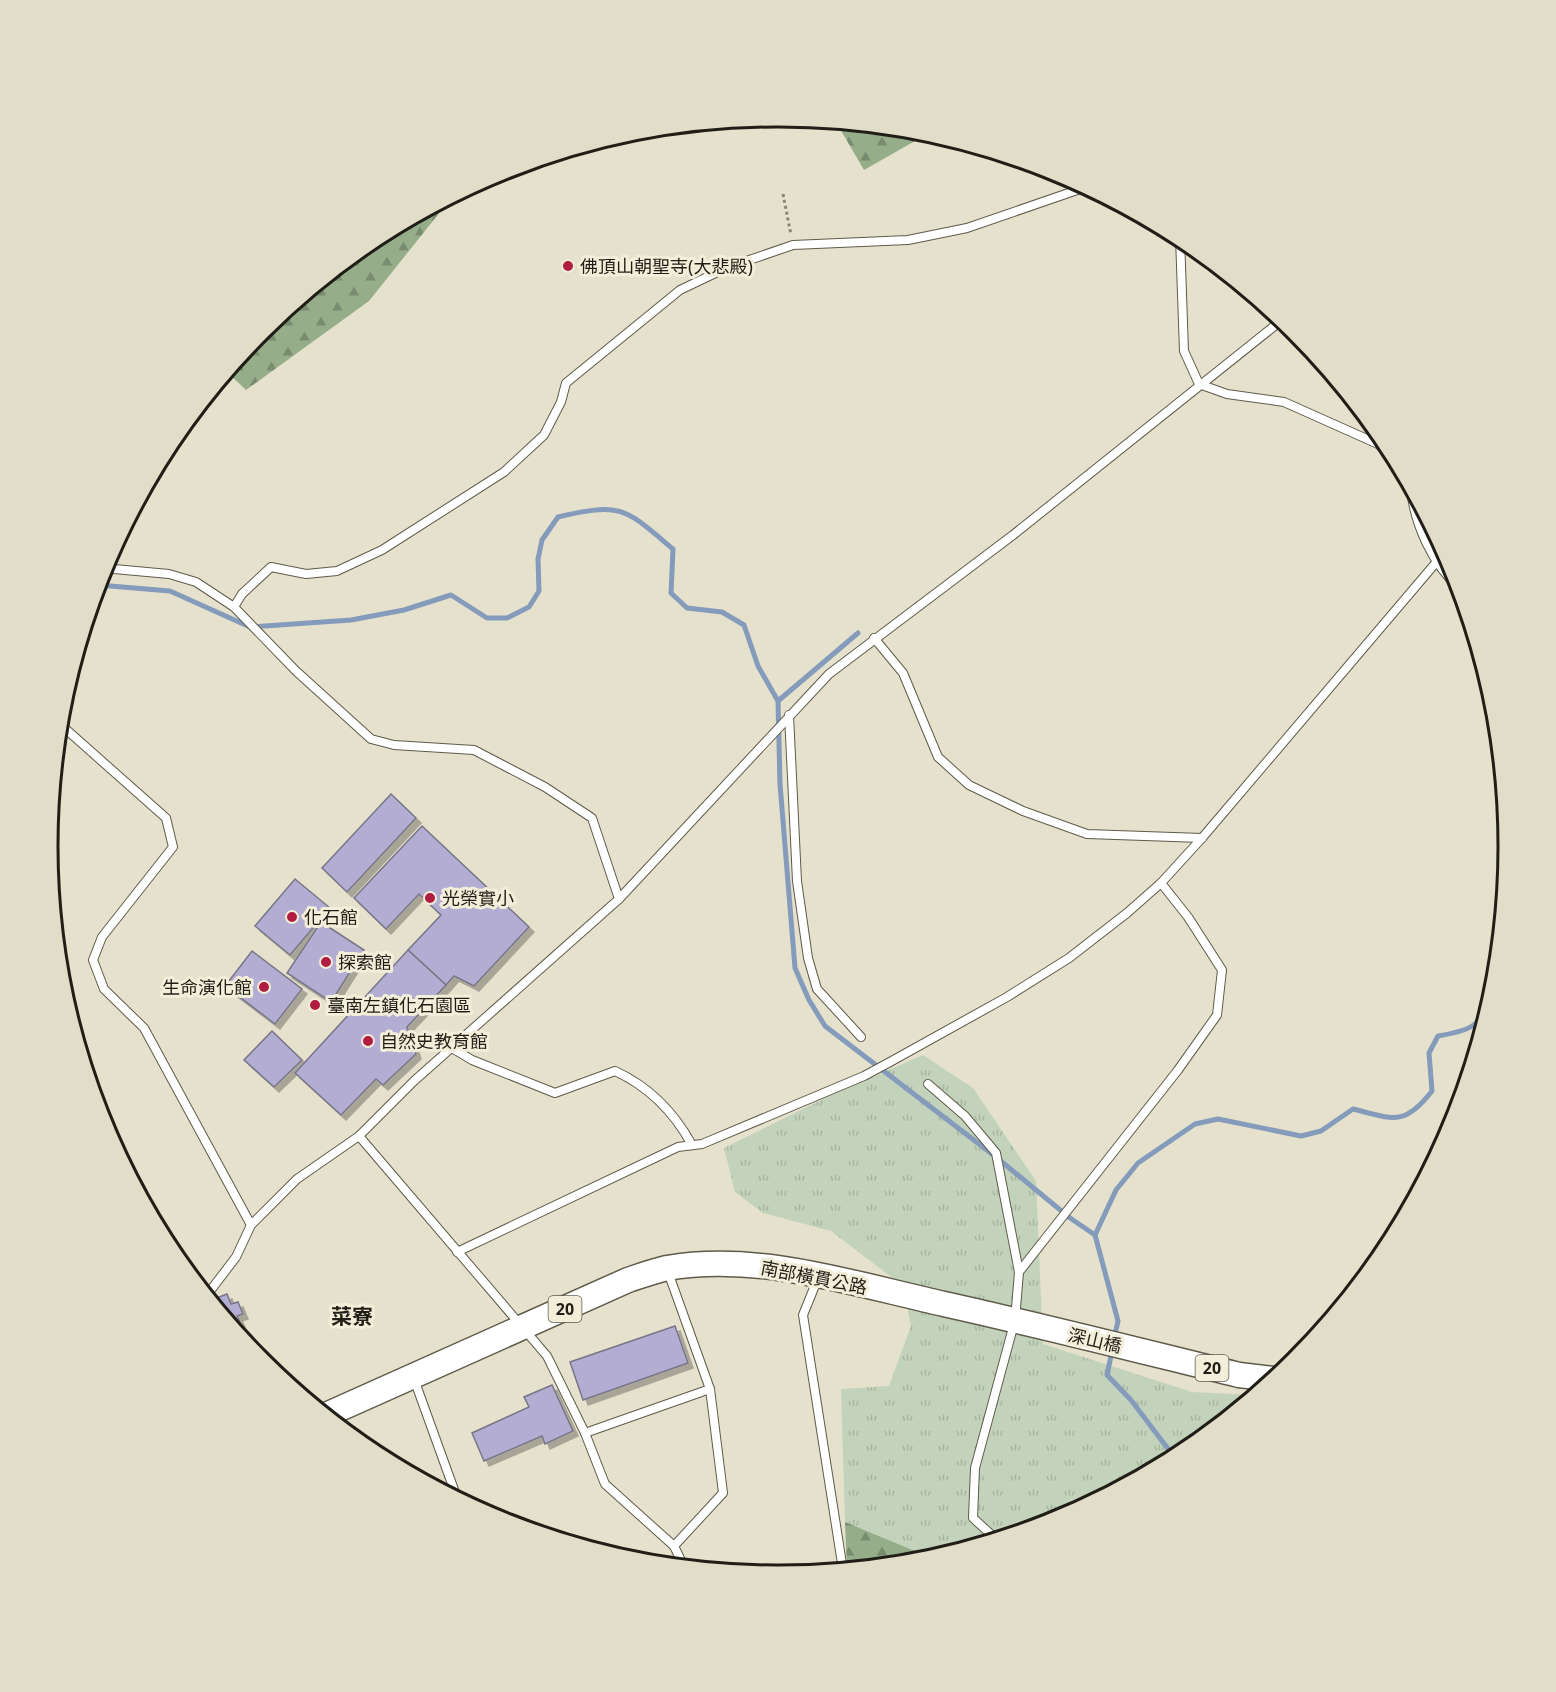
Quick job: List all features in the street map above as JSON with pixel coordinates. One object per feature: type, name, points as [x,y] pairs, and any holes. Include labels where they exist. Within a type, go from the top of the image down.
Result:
[{"type":"main road","name":"南部橫貫公路","points":[[333,1412],[628,1280],[667,1268],[724,1264],[770,1266],[1040,1327]]},
{"type":"main road","name":"深山橋","points":[[1040,1327],[1239,1375],[1262,1378]]},
{"type":"lane","points":[[234,606],[242,594],[271,567],[306,574],[337,571],[382,550],[504,472],[544,435],[561,402],[566,383],[680,290],[726,268],[793,245],[908,240],[967,228],[1074,191]]},
{"type":"lane","points":[[1180,250],[1184,351],[1199,384],[1227,394],[1284,402],[1373,442]]},
{"type":"lane","points":[[211,1289],[236,1257],[251,1224],[297,1179],[359,1136],[452,1048],[619,899],[829,674],[1013,535],[1275,326]]},
{"type":"lane","points":[[1415,512],[1416,521],[1441,567]]},
{"type":"lane","points":[[457,1252],[678,1147],[702,1144],[864,1076],[1007,997],[1069,958],[1161,883],[1437,562]]},
{"type":"lane","points":[[114,569],[169,574],[196,582],[234,606],[296,671],[371,739],[394,745],[474,750],[545,787],[592,818],[619,899]]},
{"type":"lane","points":[[874,638],[903,673],[938,757],[969,785],[1023,811],[1087,834],[1202,838]]},
{"type":"lane","points":[[789,715],[797,880],[807,958],[817,989],[861,1037]]},
{"type":"lane","points":[[68,730],[166,819],[173,847],[102,937],[93,960],[104,989],[144,1028],[251,1224]]},
{"type":"lane","points":[[1019,1272],[1178,1070],[1217,1015],[1222,970],[1188,917],[1161,883]]},
{"type":"lane","points":[[452,1048],[472,1060],[555,1093],[615,1071],[636,1081],[677,1118],[692,1145]]},
{"type":"lane","points":[[928,1084],[965,1116],[996,1153],[1019,1272],[1016,1320],[975,1468],[973,1518],[990,1533]]},
{"type":"lane","points":[[359,1136],[422,1206],[457,1252],[547,1356],[585,1433],[605,1484],[674,1546],[680,1558]]},
{"type":"lane","points":[[667,1268],[710,1389],[723,1493],[674,1546]]},
{"type":"lane","points":[[818,1276],[803,1315],[842,1562]]},
{"type":"lane","points":[[412,1375],[453,1487]]},
{"type":"lane","points":[[585,1433],[710,1389]]},
{"type":"path","points":[[783,194],[793,245]]},
{"type":"green space","points":[[840,130],[917,140],[864,170]]},
{"type":"green space","points":[[441,211],[369,301],[246,390],[233,377],[269,337],[340,275],[378,248]]},
{"type":"green space","points":[[923,1055],[973,1088],[1036,1181],[1043,1344],[1192,1392],[1243,1394],[1178,1444],[1138,1469],[1053,1511],[1009,1527],[918,1552],[845,1522],[841,1389],[889,1386],[911,1326],[903,1286],[831,1231],[763,1213],[735,1192],[724,1148],[829,1096]]},
{"type":"green space","points":[[845,1522],[918,1552],[872,1559],[847,1562]]},
{"type":"building","points":[[391,794],[416,818],[347,892],[322,868]]},
{"type":"building","points":[[422,826],[529,927],[474,986],[454,976],[446,985],[408,950],[441,915],[419,894],[386,929],[354,898]]},
{"type":"building","name":"化石館","points":[[295,879],[330,908],[290,955],[255,926]]},
{"type":"building","name":"探索館","points":[[321,922],[364,950],[331,1002],[287,973]]},
{"type":"building","name":"自然史教育館","points":[[408,950],[446,985],[407,1027],[416,1054],[383,1085],[376,1079],[341,1115],[295,1073]]},
{"type":"building","name":"生命演化館","points":[[252,951],[302,989],[275,1024],[225,986]]},
{"type":"building","points":[[272,1031],[302,1060],[274,1087],[244,1060]]},
{"type":"building","points":[[227,1294],[231,1304],[238,1302],[243,1314],[237,1316],[240,1322],[237,1320],[218,1297]]},
{"type":"building","points":[[675,1326],[688,1363],[583,1400],[570,1362]]},
{"type":"building","points":[[552,1385],[573,1431],[545,1444],[542,1436],[484,1461],[472,1433],[529,1407],[524,1397]]},
{"type":"waterway","points":[[108,586],[170,591],[250,627],[351,620],[404,610],[451,595],[487,618],[507,618],[529,607],[539,591],[538,559],[542,540],[558,517],[580,512],[610,510],[622,512],[644,525],[673,549],[671,593],[687,608],[722,612],[744,625],[758,666],[778,701],[780,784],[795,968],[809,1000],[825,1026],[996,1157],[1070,1218],[1095,1235],[1118,1321],[1114,1339]]},
{"type":"waterway","points":[[778,701],[858,633]]},
{"type":"waterway","points":[[1095,1235],[1116,1190],[1138,1163],[1195,1124],[1218,1119],[1301,1136],[1321,1131],[1353,1109],[1388,1117],[1405,1115],[1422,1103],[1432,1091],[1429,1053],[1438,1036],[1464,1030],[1475,1023]]},
{"type":"waterway","points":[[1112,1351],[1107,1375],[1131,1400],[1169,1450]]},
{"type":"place","name":"佛頂山朝聖寺(大悲殿)","points":[[568,266]]},
{"type":"place","name":"光榮實小","points":[[430,898]]},
{"type":"place","name":"化石館","points":[[292,917]]},
{"type":"place","name":"探索館","points":[[326,962]]},
{"type":"place","name":"生命演化館","points":[[264,987]]},
{"type":"place","name":"臺南左鎮化石園區","points":[[315,1005]]},
{"type":"place","name":"自然史教育館","points":[[368,1041]]},
{"type":"district","name":"菜寮","points":[[352,1316]]}]
